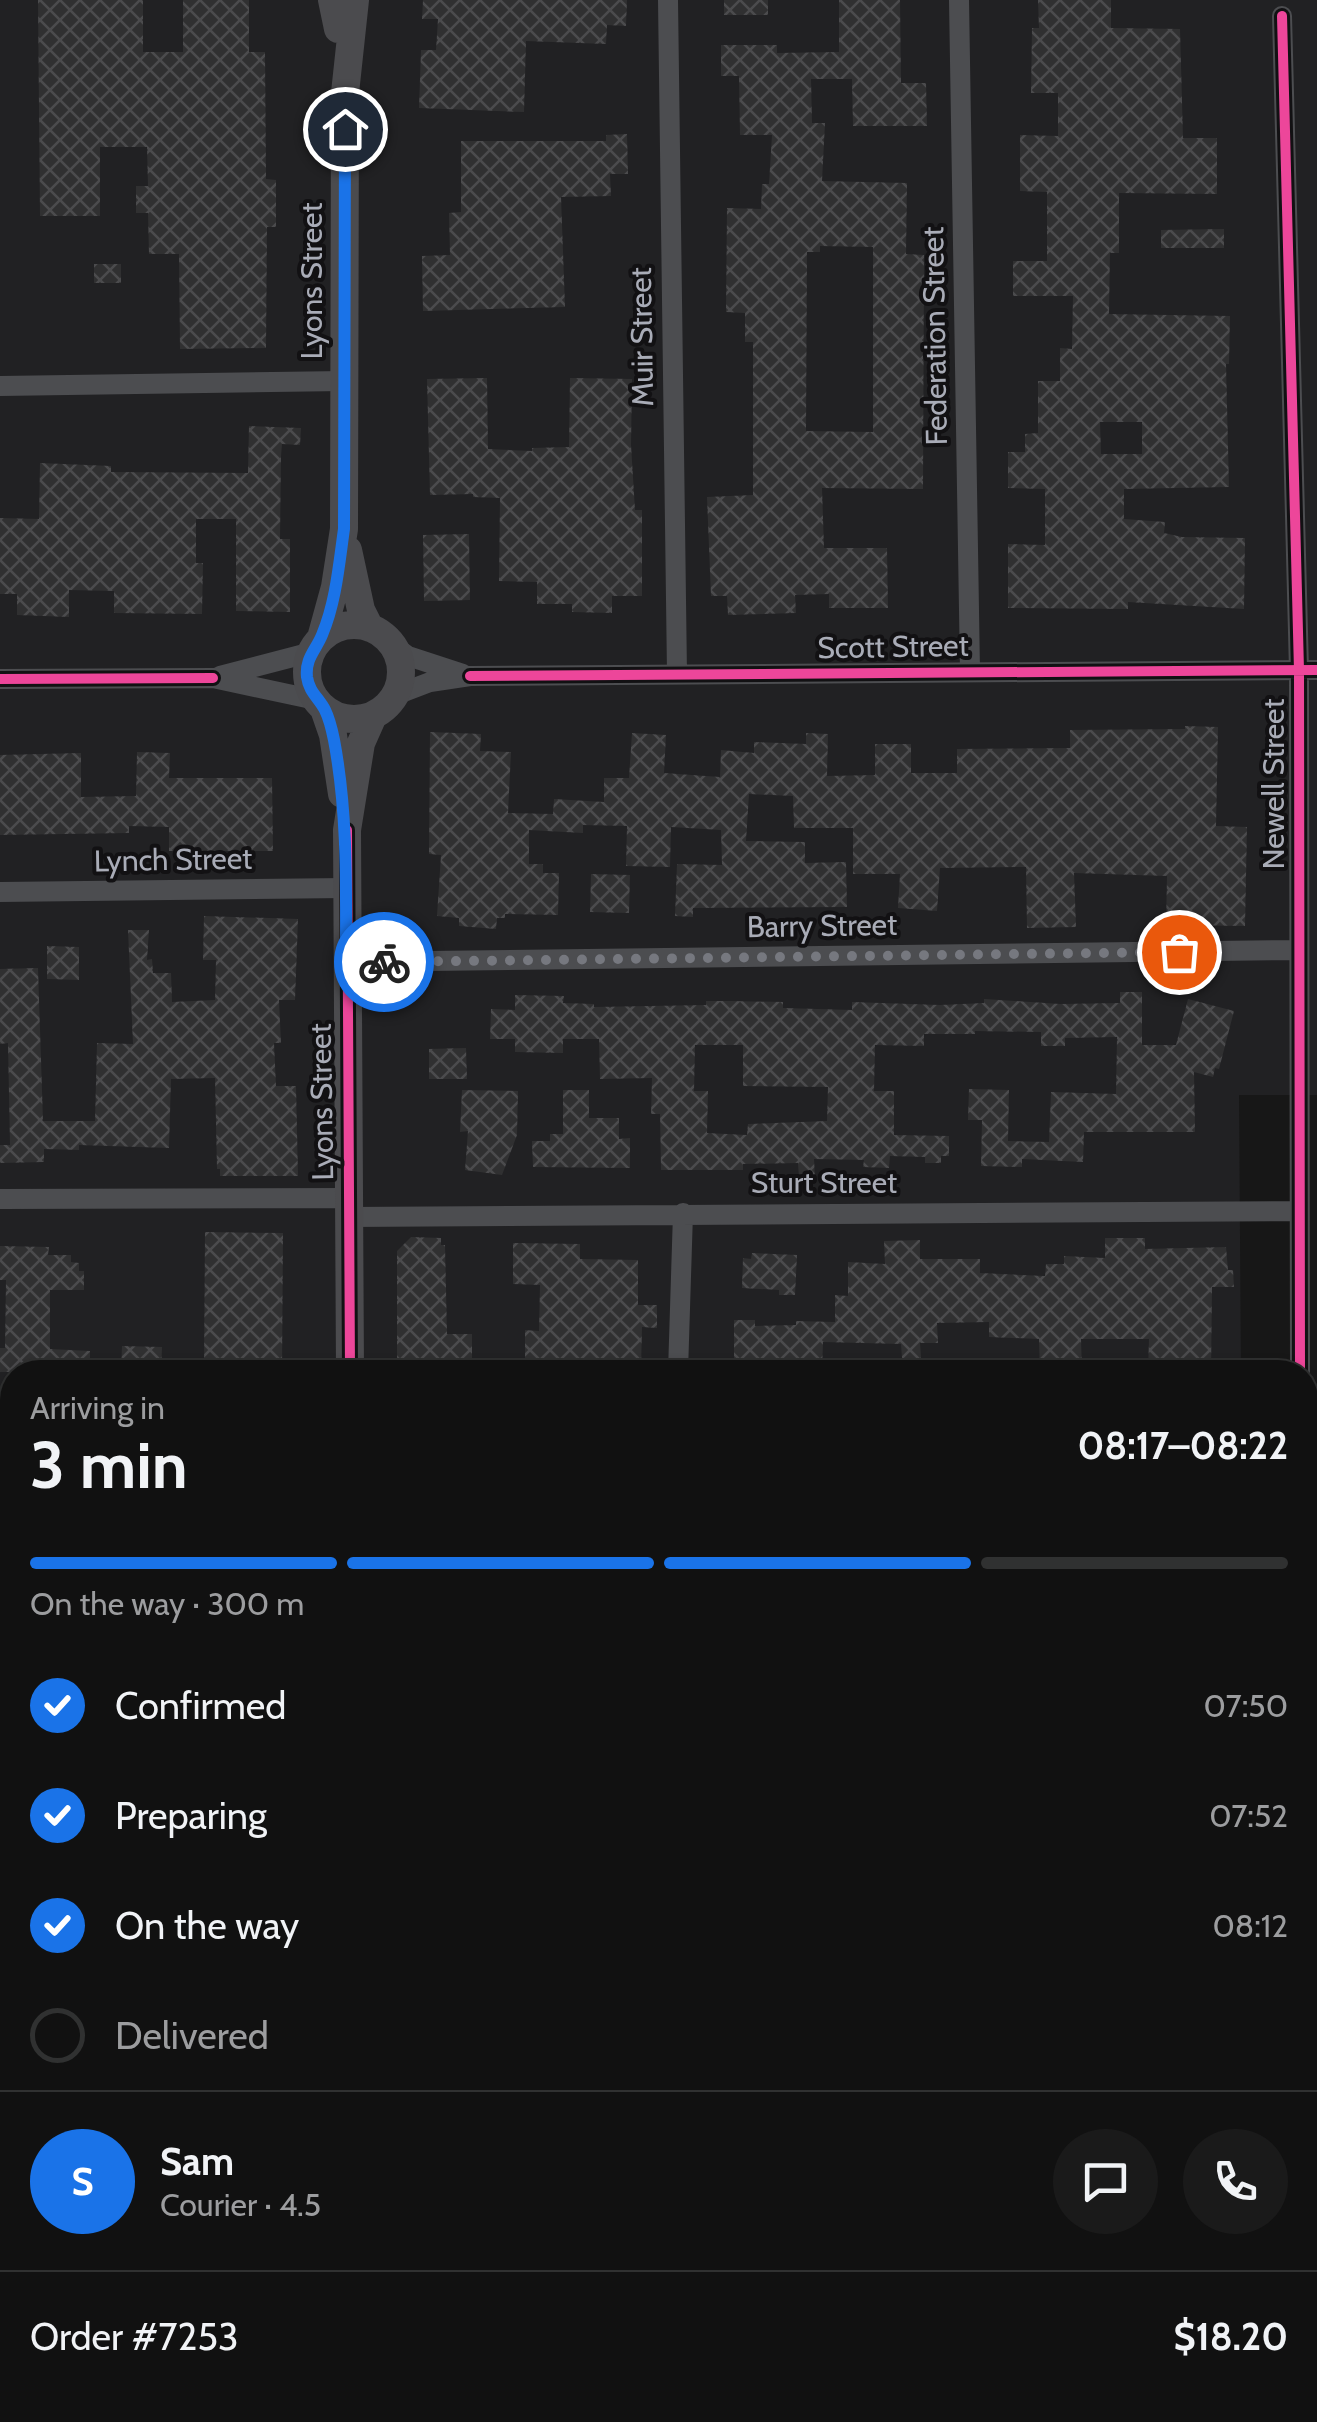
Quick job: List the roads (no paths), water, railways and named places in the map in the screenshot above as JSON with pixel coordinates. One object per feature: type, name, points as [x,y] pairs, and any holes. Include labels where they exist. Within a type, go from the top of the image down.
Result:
[{"type":"street","name":"Lyons Street","points":[[334,0],[345,93]]},
{"type":"street","name":"Lyons Street","points":[[316,645],[335,588],[344,529],[345,93],[355,0]]},
{"type":"street","name":"Muir Street","points":[[668,0],[677,674]]},
{"type":"street","name":"Federation Street","points":[[959,0],[970,671]]},
{"type":"street","name":"Newell Street","points":[[1282,16],[1308,670],[1298,950],[1300,1360]]},
{"type":"street","points":[[0,386],[344,381]]},
{"type":"street","name":"Lyons Street","points":[[344,529],[355,588],[380,636]]},
{"type":"street","points":[[0,678],[213,678],[320,704],[348,719],[374,716],[386,707],[396,695],[401,668],[380,636],[344,626],[316,645],[213,678]]},
{"type":"street","name":"Scott Street","points":[[380,636],[408,656],[470,676]]},
{"type":"street","points":[[316,645],[307,676],[320,704]]},
{"type":"street","name":"Scott Street","points":[[396,695],[430,682],[470,676],[1308,670]]},
{"type":"street","name":"Lyons Street","points":[[320,704],[333,735],[347,830]]},
{"type":"street","name":"Lyons Street","points":[[350,1360],[347,830],[361,743],[374,716]]},
{"type":"street","name":"Lynch Street","points":[[0,892],[346,888]]},
{"type":"street","name":"Barry Street","points":[[346,962],[1298,950]]},
{"type":"street","name":"Sturt Street","points":[[0,1199],[683,1214],[1299,1212]]},
{"type":"street","points":[[678,1360],[683,1214]]}]
